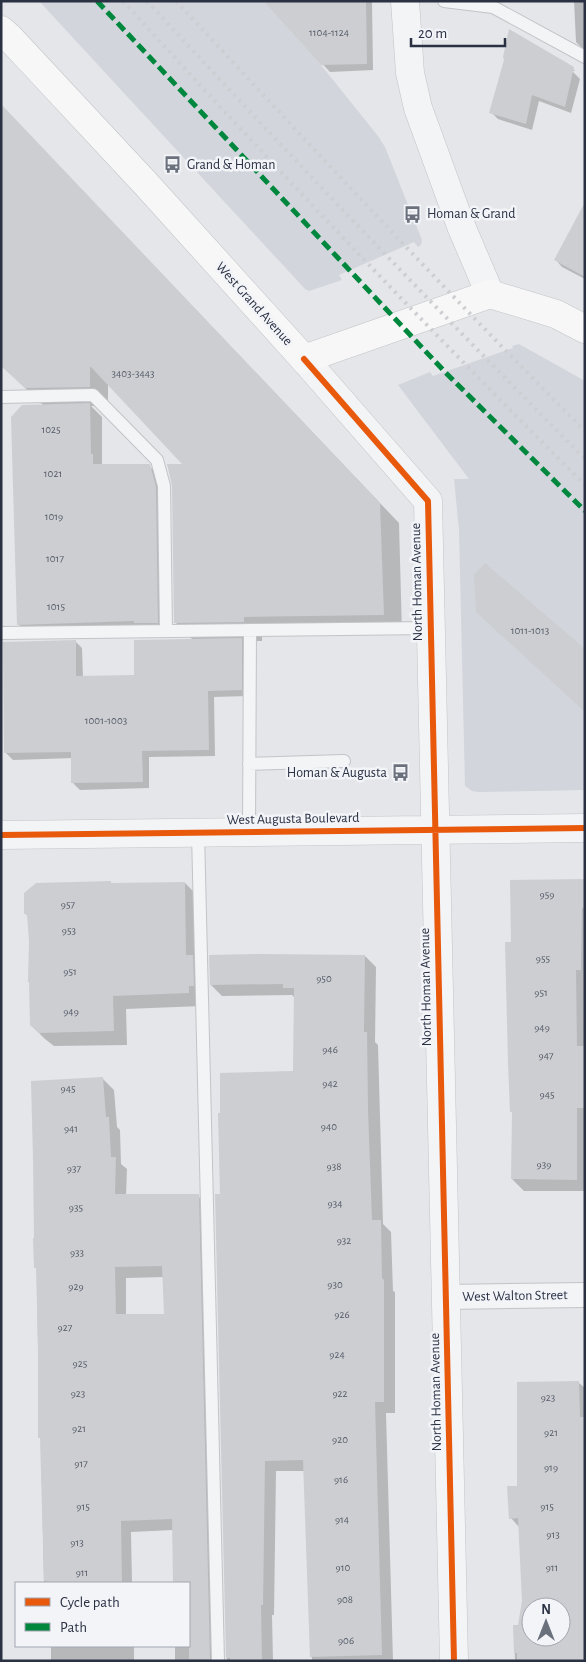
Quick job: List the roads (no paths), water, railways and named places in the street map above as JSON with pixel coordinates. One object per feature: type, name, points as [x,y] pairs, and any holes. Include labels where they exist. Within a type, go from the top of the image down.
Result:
[{"type":"main road","name":"West Grand Avenue","points":[[1,30],[146,184],[304,359]]},
{"type":"main road","points":[[304,359],[490,294],[556,314],[585,329]]},
{"type":"street","points":[[405,1],[410,73],[418,108],[462,226],[490,294]]},
{"type":"street","name":"North Homan Avenue","points":[[304,359],[428,501],[454,1661]]},
{"type":"street","name":"West Augusta Boulevard","points":[[1,835],[585,828]]},
{"type":"street","name":"West Walton Street","points":[[446,1297],[585,1295]]},
{"type":"lane","points":[[444,1],[493,7],[585,57]]},
{"type":"lane","points":[[1,397],[93,395],[157,460],[164,486],[166,631]]},
{"type":"lane","points":[[1,633],[431,628]]},
{"type":"lane","points":[[249,832],[250,630]]},
{"type":"lane","points":[[249,764],[344,761]]},
{"type":"lane","points":[[198,832],[218,1661]]},
{"type":"railway","points":[[123,1],[351,246],[585,485]]},
{"type":"railway","points":[[147,1],[364,232],[585,459]]},
{"type":"railway","points":[[176,1],[430,272],[585,431]]},
{"type":"place","name":"Grand & Homan","points":[[173,165]]},
{"type":"place","name":"Homan & Grand","points":[[413,214]]},
{"type":"place","name":"Homan & Augusta","points":[[401,773]]}]
